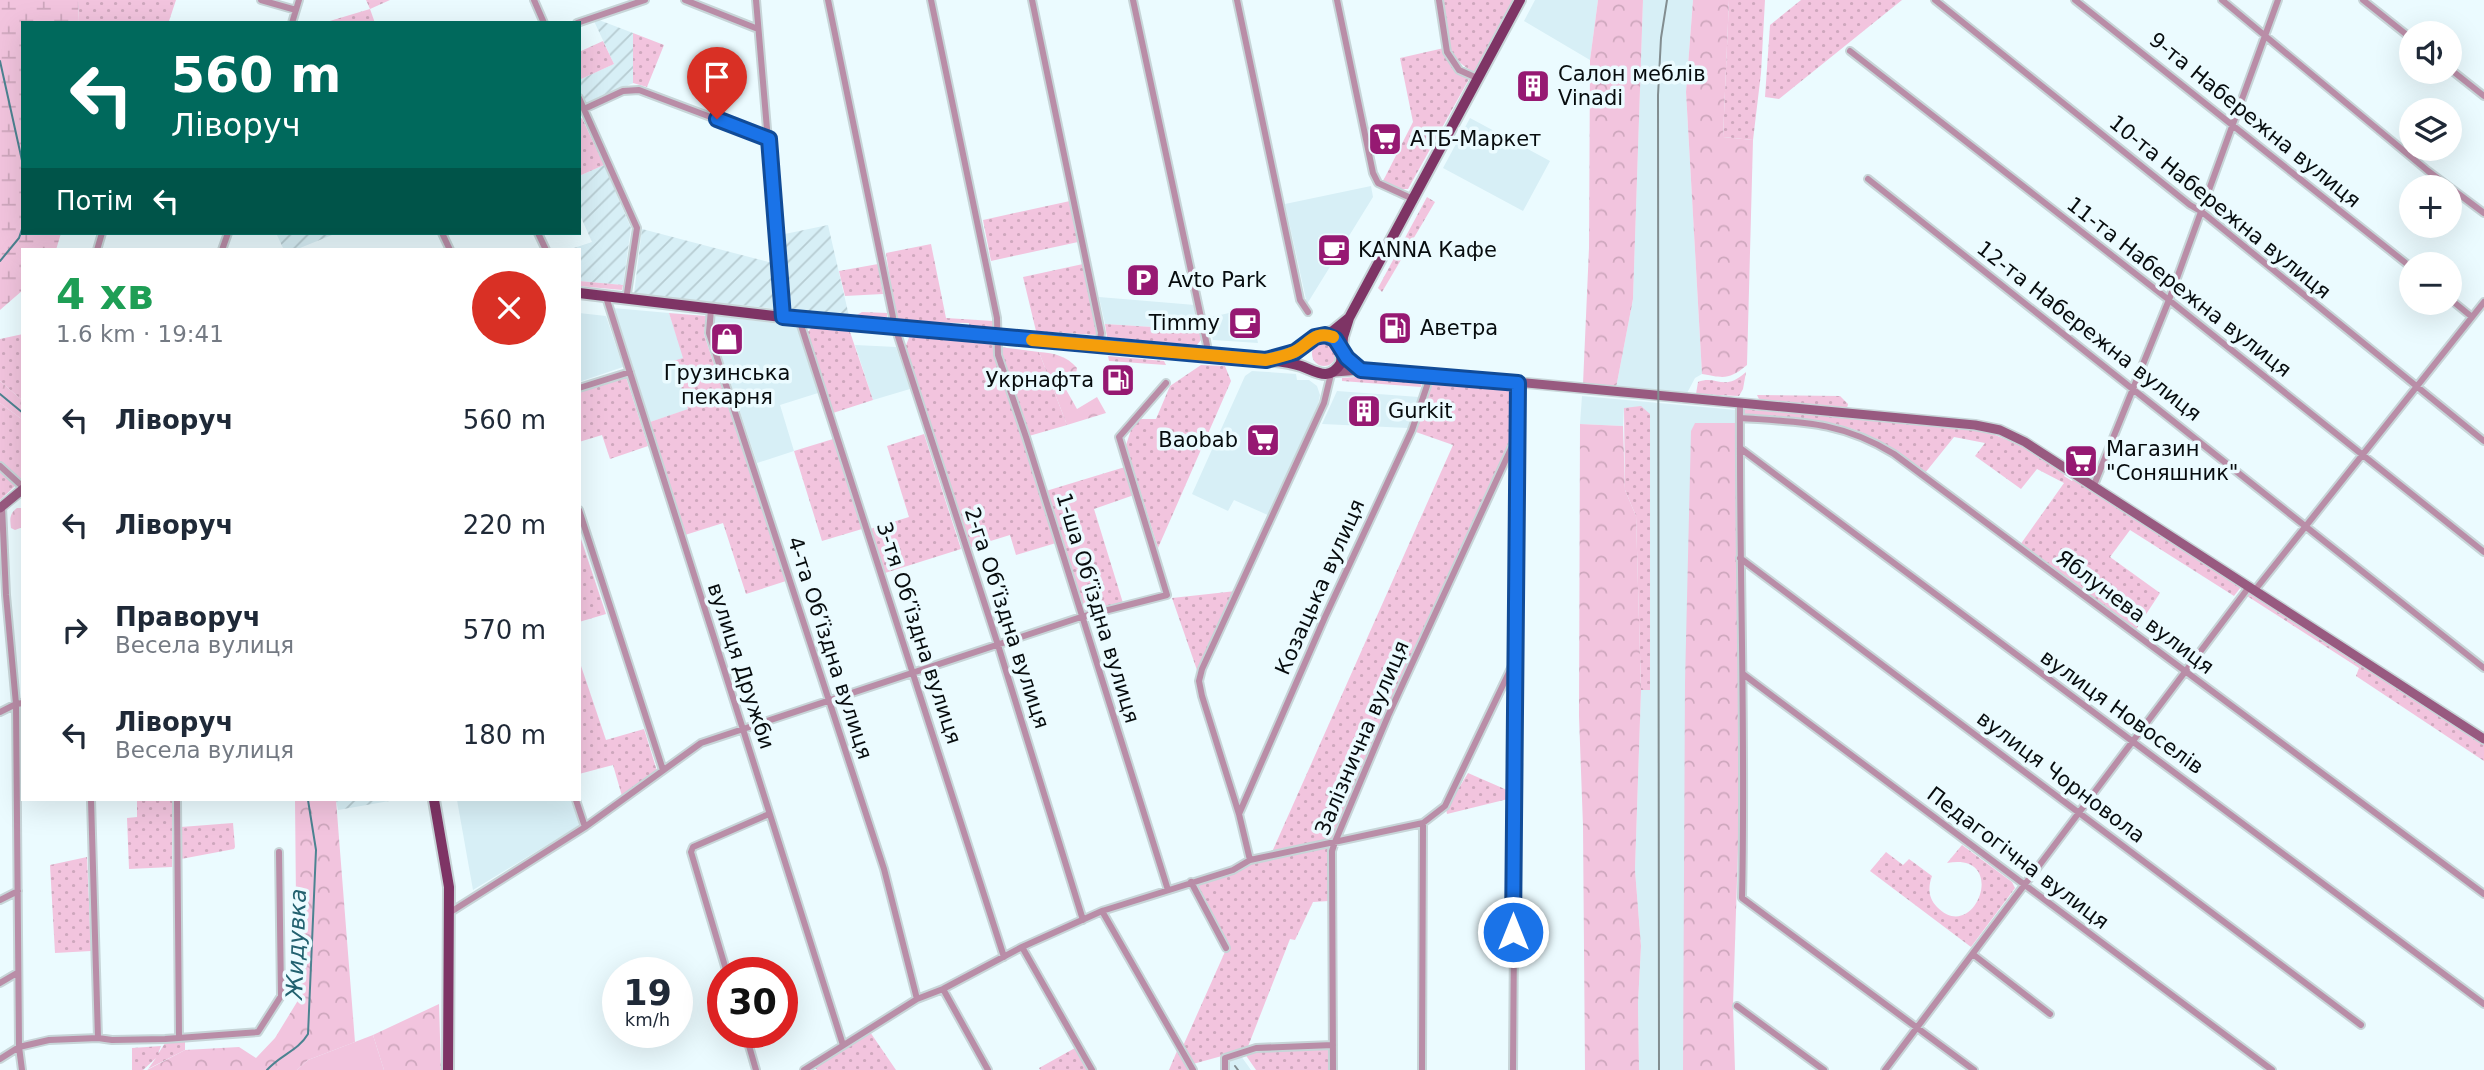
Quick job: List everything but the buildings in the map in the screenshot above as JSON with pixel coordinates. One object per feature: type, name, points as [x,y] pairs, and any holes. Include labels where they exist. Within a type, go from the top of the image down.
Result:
[{"type":"main road","points":[[581,293],[799,319],[1266,360],[1294,364],[1324,373],[1342,363],[1349,318],[1520,0]]},
{"type":"main road","points":[[1266,360],[1295,352],[1349,318]]},
{"type":"main road","points":[[1325,335],[1335,339],[1343,350]]},
{"type":"main road","points":[[1306,343],[1303,359],[1324,373]]},
{"type":"main road","points":[[434,801],[449,887],[448,1070]]},
{"type":"street","points":[[261,0],[296,10]]},
{"type":"street","points":[[293,21],[299,0]]},
{"type":"street","points":[[534,0],[543,21]]},
{"type":"street","points":[[581,22],[645,0]]},
{"type":"street","points":[[685,0],[758,29]]},
{"type":"street","points":[[756,0],[783,317]]},
{"type":"street","name":"2-га Обʼїздна вулиця","points":[[828,0],[895,327],[1083,920]]},
{"type":"street","name":"1-ша Обʼїздна вулиця","points":[[931,0],[998,318],[998,355],[1027,437],[1168,890]]},
{"type":"street","points":[[1031,0],[1101,333],[1099,346]]},
{"type":"street","points":[[1133,0],[1209,355]]},
{"type":"street","points":[[1237,0],[1300,300],[1308,312]]},
{"type":"street","points":[[1337,0],[1373,173],[1378,183],[1413,199]]},
{"type":"street","points":[[1439,0],[1447,52],[1459,70],[1477,78]]},
{"type":"street","name":"10-та Набережна вулиця","points":[[1935,0],[2484,441]]},
{"type":"street","name":"9-та Набережна вулиця","points":[[2075,0],[2399,258]]},
{"type":"street","points":[[2222,0],[2428,171],[2484,213]]},
{"type":"street","points":[[2094,485],[2169,300],[2278,0]]},
{"type":"street","points":[[2363,0],[2399,29]]},
{"type":"street","name":"11-та Набережна вулиця","points":[[1850,51],[2169,300],[2484,552]]},
{"type":"street","points":[[2462,79],[2484,96]]},
{"type":"street","points":[[584,109],[623,91],[639,90],[769,139]]},
{"type":"street","points":[[581,102],[636,228],[626,300]]},
{"type":"street","name":"12-та Набережна вулиця","points":[[1868,179],[2484,668]]},
{"type":"street","name":"вулиця Дружби","points":[[606,297],[843,1045]]},
{"type":"street","points":[[1885,1070],[2185,672],[2484,302]]},
{"type":"street","name":"4-та Обʼїздна вулиця","points":[[711,309],[709,333],[884,869],[917,999]]},
{"type":"street","points":[[2462,309],[2472,317]]},
{"type":"street","name":"3-тя Обʼїздна вулиця","points":[[799,319],[1004,957]]},
{"type":"street","points":[[1343,350],[1361,370]]},
{"type":"street","points":[[1324,373],[1361,370],[1431,374],[1975,425],[2000,430],[2025,442],[2094,485],[2484,739]]},
{"type":"street","points":[[581,387],[629,372]]},
{"type":"street","points":[[1250,860],[1199,681],[1202,668],[1324,403],[1324,373]]},
{"type":"street","points":[[1324,373],[1324,403]]},
{"type":"street","name":"Козацька вулиця","points":[[1239,814],[1325,617],[1412,430],[1431,374]]},
{"type":"street","points":[[449,913],[585,827],[701,743],[1081,617],[1167,595],[1119,438],[1166,383]]},
{"type":"street","points":[[1513,1070],[1518,383]]},
{"type":"street","points":[[1740,404],[1745,785],[1742,898],[1974,1070]]},
{"type":"street","name":"Яблунева вулиця","points":[[1740,418],[1817,423],[1852,432],[1878,444],[2484,894]]},
{"type":"street","name":"Залізнична вулиця","points":[[1333,1070],[1332,851],[1388,716],[1516,439]]},
{"type":"street","name":"вулиця Новоселів","points":[[1740,447],[2484,1004]]},
{"type":"street","points":[[0,467],[21,486]]},
{"type":"street","points":[[21,490],[1,508],[6,595],[19,703],[18,973],[22,1070]]},
{"type":"street","points":[[581,516],[663,770]]},
{"type":"street","name":"вулиця Чорновола","points":[[1740,558],[2361,1025]]},
{"type":"street","points":[[804,1070],[917,999],[943,989],[1022,947],[1102,911],[1233,870],[1250,860],[1423,823],[1445,806],[1514,662]]},
{"type":"street","name":"Педагогічна вулиця","points":[[1742,674],[2272,1070]]},
{"type":"street","points":[[0,712],[19,703]]},
{"type":"street","points":[[91,801],[98,1038]]},
{"type":"street","points":[[177,801],[179,1038]]},
{"type":"street","points":[[576,801],[585,827]]},
{"type":"street","points":[[722,957],[691,852],[693,848],[769,814]]},
{"type":"street","points":[[1422,1070],[1423,823]]},
{"type":"street","points":[[0,1059],[19,1047],[49,1040],[179,1038],[258,1032],[281,996],[279,852]]},
{"type":"street","points":[[1191,882],[1226,948]]},
{"type":"street","points":[[0,900],[18,891]]},
{"type":"street","points":[[1102,911],[1193,1070]]},
{"type":"street","points":[[1022,947],[1092,1070]]},
{"type":"street","points":[[1974,955],[2050,1014]]},
{"type":"street","points":[[0,983],[18,973]]},
{"type":"street","points":[[943,989],[988,1070]]},
{"type":"street","points":[[1737,1006],[1824,1070]]},
{"type":"street","points":[[1226,1070],[1225,1058],[1256,1048],[1333,1045]]},
{"type":"street","points":[[750,1048],[756,1070]]},
{"type":"shaded area","points":[[1535,0],[1598,0],[1590,60],[1524,21]]},
{"type":"shaded area","points":[[1643,0],[1693,0],[1686,92],[1702,374],[1695,378],[1686,395],[1616,388],[1633,299]]},
{"type":"shaded area","points":[[599,20],[633,33],[633,83],[591,104],[585,102],[581,94],[581,79],[614,64],[594,21]]},
{"type":"shaded area","points":[[1470,118],[1550,161],[1523,211],[1443,168]]},
{"type":"shaded area","points":[[604,165],[631,228],[623,285],[581,281],[581,248],[574,248],[592,242],[581,217],[581,175]]},
{"type":"shaded area","points":[[1371,186],[1373,197],[1307,304],[1285,204]]},
{"type":"shaded area","points":[[828,225],[849,316],[787,310],[780,235]]},
{"type":"shaded area","points":[[642,229],[776,264],[778,309],[634,294]]},
{"type":"shaded area","points":[[277,235],[332,235],[300,248],[283,248]]},
{"type":"shaded area","points":[[1099,297],[1195,305],[1200,330],[1105,324]]},
{"type":"shaded area","points":[[613,308],[669,313],[684,358],[673,362],[689,409],[650,422]]},
{"type":"shaded area","points":[[1251,308],[1258,343],[1213,340],[1207,318]]},
{"type":"shaded area","points":[[581,313],[606,316],[623,367],[581,381]]},
{"type":"shaded area","points":[[715,316],[797,326],[818,393],[780,405],[794,451],[757,463],[714,333]]},
{"type":"shaded area","points":[[855,345],[896,347],[910,389],[873,400]]},
{"type":"shaded area","points":[[1252,371],[1296,374],[1297,380],[1309,380],[1317,386],[1320,395],[1270,516],[1234,500],[1228,511],[1192,494],[1245,376]]},
{"type":"shaded area","points":[[1337,391],[1419,397],[1408,428],[1322,424]]},
{"type":"shaded area","points":[[1582,396],[1736,410],[1736,423],[1695,423],[1683,1070],[1639,1070],[1641,946],[1635,870],[1641,690],[1650,690],[1650,414],[1624,408],[1623,426],[1580,424]]},
{"type":"shaded area","points":[[336,801],[389,801],[338,810]]},
{"type":"shaded area","points":[[457,801],[572,801],[580,825],[473,890]]},
{"type":"shaded area","points":[[1241,1056],[1251,1070],[1229,1070],[1229,1059]]},
{"type":"green space","points":[[0,0],[78,0],[79,21],[21,21],[21,235],[60,235],[57,248],[21,248],[21,292],[0,310]]},
{"type":"green space","points":[[78,0],[176,0],[169,21],[79,21]]},
{"type":"green space","points":[[366,0],[390,0],[370,9]]},
{"type":"green space","points":[[1442,0],[1514,0],[1474,72],[1464,66],[1451,50]]},
{"type":"green space","points":[[1598,0],[1643,0],[1633,299],[1616,388],[1583,384],[1589,248],[1590,60]]},
{"type":"green space","points":[[1693,0],[1729,0],[1723,137],[1753,140],[1747,365],[1726,377],[1702,374],[1686,92]]},
{"type":"green space","points":[[1729,0],[1765,0],[1761,73],[1753,140],[1723,137]]},
{"type":"green space","points":[[1801,0],[1902,0],[1779,99],[1765,97],[1770,25]]},
{"type":"green space","points":[[370,9],[374,21],[330,21]]},
{"type":"green space","points":[[633,33],[664,45],[647,87],[633,83]]},
{"type":"green space","points":[[603,41],[614,64],[581,79],[581,51]]},
{"type":"green space","points":[[1444,48],[1453,67],[1469,79],[1408,189],[1400,189],[1383,181],[1413,122],[1400,58]]},
{"type":"green space","points":[[581,119],[604,165],[581,175]]},
{"type":"green space","points":[[1427,197],[1435,202],[1382,292],[1378,288]]},
{"type":"green space","points":[[1070,201],[1078,242],[991,261],[983,220]]},
{"type":"green space","points":[[931,244],[946,318],[993,321],[994,327],[969,327],[969,323],[899,322],[896,319],[886,253]]},
{"type":"green space","points":[[878,264],[883,294],[845,296],[839,271]]},
{"type":"green space","points":[[1083,264],[1097,335],[1036,331],[1023,277]]},
{"type":"green space","points":[[581,281],[623,285],[622,290],[581,286]]},
{"type":"green space","points":[[862,312],[887,313],[887,321],[857,318]]},
{"type":"green space","points":[[669,313],[706,316],[704,334],[786,581],[746,594],[723,523],[685,535],[650,422],[688,409],[673,361],[683,358]]},
{"type":"green space","points":[[1105,324],[1200,330],[1201,340],[1196,346],[1107,337]]},
{"type":"green space","points":[[812,327],[849,329],[873,400],[833,413],[807,333]]},
{"type":"green space","points":[[21,334],[21,399],[0,381],[0,339]]},
{"type":"green space","points":[[910,335],[996,345],[994,355],[1024,438],[1056,543],[1016,555],[1010,535],[971,547],[905,348]]},
{"type":"green space","points":[[1324,342],[1333,345],[1336,354],[1333,363],[1324,366],[1315,363],[1312,354],[1315,345]]},
{"type":"green space","points":[[1000,347],[1039,352],[1067,425],[1029,436],[1000,355]]},
{"type":"green space","points":[[1039,352],[1060,356],[1077,368],[1076,374],[1064,386],[1077,409],[1097,397],[1106,413],[1067,425]]},
{"type":"green space","points":[[1108,356],[1164,361],[1166,365],[1109,361]]},
{"type":"green space","points":[[1201,365],[1225,366],[1231,381],[1158,548],[1126,445],[1131,430],[1140,419],[1156,419],[1170,386]]},
{"type":"green space","points":[[1746,372],[1739,396],[1696,394],[1698,382],[1731,381]]},
{"type":"green space","points":[[626,377],[648,446],[610,459],[602,435],[581,441],[581,391]]},
{"type":"green space","points":[[1342,378],[1422,382],[1421,387],[1342,381]]},
{"type":"green space","points":[[0,381],[21,399],[21,419],[0,403]]},
{"type":"green space","points":[[1432,384],[1513,390],[1510,444],[1386,714],[1332,839],[1272,852],[1453,445],[1416,432]]},
{"type":"green space","points":[[1757,395],[1840,396],[1848,404],[1847,408],[1760,401]]},
{"type":"green space","points":[[0,403],[21,419],[21,481],[0,463]]},
{"type":"green space","points":[[1641,406],[1650,414],[1650,690],[1641,690],[1636,516],[1625,490],[1624,408]]},
{"type":"green space","points":[[1742,409],[1975,429],[1999,437],[2055,466],[2066,473],[2064,476],[2072,481],[2074,478],[2241,587],[2234,596],[2130,530],[2110,557],[2160,593],[2135,631],[2020,545],[2064,483],[2037,469],[2021,489],[1975,456],[1985,443],[1954,437],[1925,473],[1886,445],[1847,427],[1818,421],[1742,416]]},
{"type":"green space","points":[[1695,423],[1736,423],[1740,787],[1733,1005],[1735,1070],[1683,1070],[1685,682],[1691,431]]},
{"type":"green space","points":[[1580,424],[1623,426],[1625,490],[1636,516],[1641,690],[1635,870],[1641,946],[1639,1070],[1585,1070],[1583,826],[1579,716]]},
{"type":"green space","points":[[924,434],[961,549],[885,573],[870,529],[909,517],[887,446]]},
{"type":"green space","points":[[833,439],[862,529],[822,541],[794,451]]},
{"type":"green space","points":[[1125,467],[1134,495],[1094,509],[1123,603],[1083,613],[1046,491]]},
{"type":"green space","points":[[0,470],[15,486],[0,500]]},
{"type":"green space","points":[[17,508],[21,508],[21,528],[15,530],[11,528],[10,520]]},
{"type":"green space","points":[[581,539],[606,614],[581,621]]},
{"type":"green space","points":[[1236,591],[1200,667],[1198,673],[1172,598]]},
{"type":"green space","points":[[2249,593],[2484,745],[2484,761],[2356,676],[2359,668],[2247,596]]},
{"type":"green space","points":[[581,666],[606,740],[644,729],[657,771],[622,796],[613,765],[581,773]]},
{"type":"green space","points":[[1468,773],[1507,790],[1508,799],[1447,814],[1446,809]]},
{"type":"green space","points":[[137,801],[172,801],[172,867],[129,869],[127,818],[137,817]]},
{"type":"green space","points":[[295,801],[336,801],[355,1042],[308,1060],[297,1070],[147,1070],[185,1050],[239,1047],[256,1058],[275,1038],[297,1002]]},
{"type":"green space","points":[[233,823],[234,849],[181,859],[181,827]]},
{"type":"green space","points":[[1962,845],[2012,882],[2015,888],[1971,947],[1870,871],[1886,852],[1903,865],[1909,859],[1932,876],[1930,892],[1937,907],[1951,916],[1963,915],[1973,907],[1980,895],[1982,882],[1977,870],[1966,863],[1947,863]]},
{"type":"green space","points":[[1330,846],[1329,901],[1313,902],[1295,940],[1290,939],[1247,1049],[1193,1064],[1183,1046],[1228,945],[1196,885],[1234,874],[1251,864]]},
{"type":"green space","points":[[87,857],[91,951],[55,953],[50,865]]},
{"type":"green space","points":[[439,1004],[441,1070],[384,1070],[373,1035]]},
{"type":"green space","points":[[870,1032],[896,1070],[815,1068]]},
{"type":"green space","points":[[373,1035],[384,1070],[297,1070],[308,1060]]},
{"type":"green space","points":[[185,1041],[185,1050],[148,1069],[156,1058],[143,1070],[132,1070],[132,1048],[161,1046],[158,1054],[165,1043]]},
{"type":"green space","points":[[1075,1048],[1088,1070],[1040,1070],[1039,1068]]},
{"type":"green space","points":[[1330,1048],[1330,1070],[1256,1070],[1245,1054],[1257,1051]]},
{"type":"green space","points":[[1177,1051],[1188,1070],[1169,1070]]},
{"type":"waterway","name":"Жидувка","points":[[0,61],[21,156]]},
{"type":"waterway","name":"Жидувка","points":[[0,261],[21,232]]},
{"type":"waterway","name":"Жидувка","points":[[0,394],[21,411]]},
{"type":"waterway","name":"Жидувка","points":[[267,1070],[299,1045],[308,1034],[316,850],[308,801]]},
{"type":"railway","points":[[1659,1070],[1658,95],[1661,38],[1667,0]]},
{"type":"railway","points":[[1235,1066],[1238,1070]]},
{"type":"slow traffic","points":[[1032,340],[1266,360],[1295,352],[1310,339],[1320,335],[1333,337]]},
{"type":"place","name":"Салон меблів Vinadi","points":[[1533,86]]},
{"type":"place","name":"АТБ-Маркет","points":[[1385,139]]},
{"type":"place","name":"KANNA Кафе","points":[[1334,250]]},
{"type":"place","name":"Avto Park","points":[[1143,280]]},
{"type":"place","name":"Timmy","points":[[1245,323]]},
{"type":"place","name":"Аветра","points":[[1395,328]]},
{"type":"place","name":"Грузинська пекарня","points":[[727,339]]},
{"type":"place","name":"Укрнафта","points":[[1118,380]]},
{"type":"place","name":"Gurkit","points":[[1364,411]]},
{"type":"place","name":"Baobab","points":[[1263,440]]},
{"type":"place","name":"Магазин \"Соняшник\"","points":[[2081,461]]},
{"type":"route","points":[[717,119],[769,139],[783,317],[1266,360],[1295,352],[1310,339],[1325,335],[1335,339],[1347,358],[1361,370],[1518,383],[1513,932]]}]
